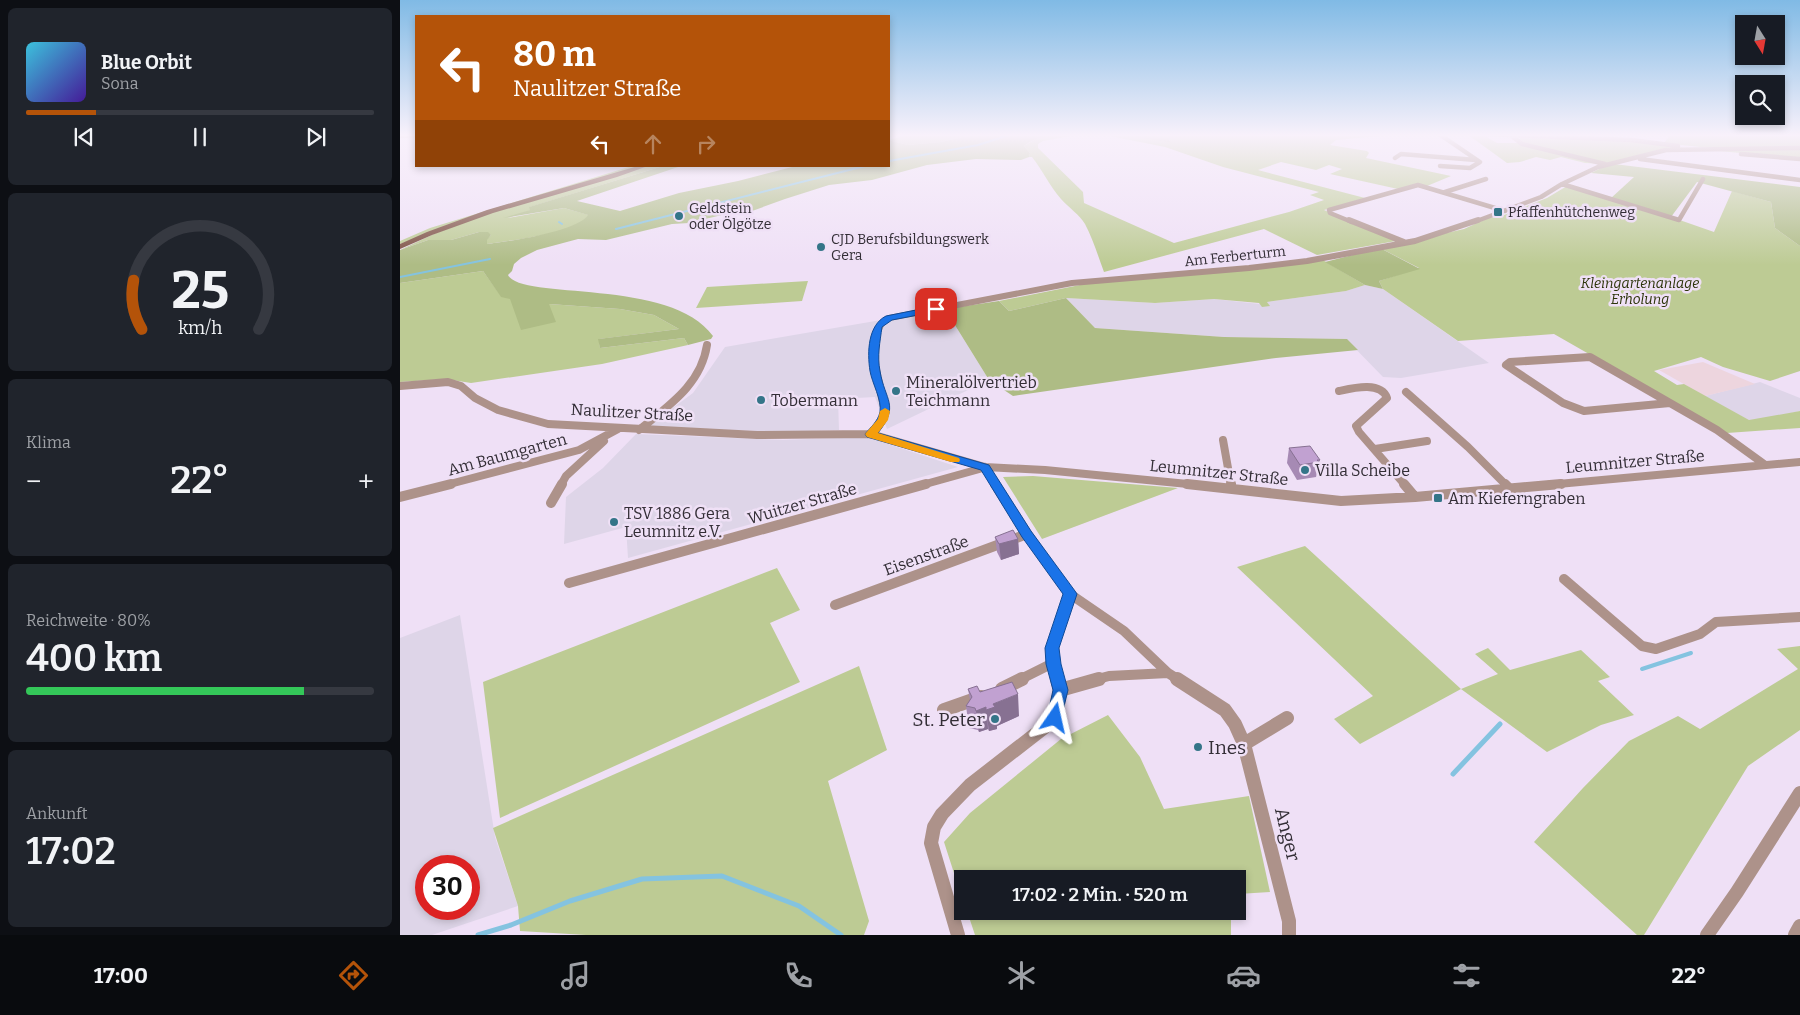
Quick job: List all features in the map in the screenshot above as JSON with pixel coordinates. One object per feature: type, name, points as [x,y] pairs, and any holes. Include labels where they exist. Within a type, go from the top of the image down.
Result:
[{"type":"main road","points":[[400,247],[487,213],[606,178]]},
{"type":"street","name":"Am Ferberturm","points":[[871,434],[883,420],[886,410],[875,371],[874,348],[878,327],[882,321],[901,315],[1072,284],[1307,261],[1404,242],[1427,237],[1506,211],[1541,197],[1573,178]]},
{"type":"street","name":"Am Ferberturm","points":[[1781,178],[1800,180]]},
{"type":"street","points":[[1445,192],[1486,179]]},
{"type":"street","points":[[1562,184],[1679,220],[1704,179]]},
{"type":"street","points":[[1404,242],[1330,213],[1329,210],[1418,185],[1506,211]]},
{"type":"street","points":[[639,430],[689,386],[701,367],[706,352],[706,345]]},
{"type":"street","name":"Leumnitzer Straße","points":[[1671,404],[1584,411],[1563,403],[1506,365],[1510,362],[1590,357],[1717,430],[1764,464]]},
{"type":"street","name":"Naulitzer Straße","points":[[400,386],[448,382],[462,386],[476,398],[498,410],[548,424],[758,436],[871,434],[985,468]]},
{"type":"street","points":[[1339,391],[1369,387],[1384,390],[1386,398],[1356,426],[1359,432],[1415,496]]},
{"type":"street","points":[[1406,392],[1468,447],[1509,488]]},
{"type":"street","points":[[551,503],[566,476],[618,429]]},
{"type":"street","name":"Am Baumgarten","points":[[400,497],[570,453],[618,429]]},
{"type":"street","points":[[1223,440],[1232,489]]},
{"type":"street","points":[[1375,450],[1427,441]]},
{"type":"street","name":"Leumnitzer Straße","points":[[985,468],[1062,472],[1342,501],[1800,462]]},
{"type":"street","points":[[958,935],[932,843],[934,828],[944,812],[975,781],[1055,718],[1060,690],[1053,664],[1052,648],[1070,594],[1027,534],[985,468]]},
{"type":"street","name":"Wuitzer Straße","points":[[569,583],[985,468]]},
{"type":"street","name":"Eisenstraße","points":[[835,605],[1027,534]]},
{"type":"street","points":[[1564,579],[1642,646],[1656,649],[1700,634],[1716,622],[1800,617]]},
{"type":"street","name":"Anger","points":[[1070,594],[1124,631],[1168,673],[1225,710],[1235,724],[1244,744],[1289,921],[1288,935]]},
{"type":"street","points":[[944,710],[1013,685],[1053,664]]},
{"type":"street","points":[[1060,690],[1109,676],[1168,673]]},
{"type":"street","points":[[1244,744],[1287,718]]},
{"type":"street","points":[[1707,935],[1737,892],[1800,792]]},
{"type":"street","points":[[1795,935],[1800,926]]},
{"type":"shaded area","points":[[1365,285],[1383,289],[1489,363],[1401,378],[1383,377],[1346,339],[1224,337],[1095,328],[1066,298],[1155,303],[1214,299],[1269,305],[1267,302],[1346,291]]},
{"type":"shaded area","points":[[945,309],[989,380],[887,429],[875,397],[838,399],[839,430],[786,432],[647,427],[693,393],[725,347]]},
{"type":"shaded area","points":[[1703,362],[1755,384],[1705,396],[1659,370]]},
{"type":"shaded area","points":[[1760,382],[1800,398],[1800,411],[1752,422],[1705,396]]},
{"type":"shaded area","points":[[636,434],[783,440],[867,437],[958,467],[628,558],[626,527],[564,544],[566,497],[603,468]]},
{"type":"shaded area","points":[[460,615],[495,837],[518,906],[480,919],[480,855],[415,855],[415,920],[476,920],[432,935],[400,935],[400,638]]},
{"type":"green space","points":[[594,178],[601,178],[508,205],[400,244],[400,241],[430,228]]},
{"type":"green space","points":[[609,178],[625,178],[530,207],[531,210],[508,218],[564,208],[589,215],[584,222],[577,226],[538,236],[487,244],[486,240],[491,235],[479,232],[451,240],[428,240],[400,250],[436,233],[490,213]]},
{"type":"green space","points":[[625,178],[646,178],[577,201],[620,211],[679,193],[751,178],[881,178],[829,185],[741,215],[726,214],[689,223],[672,224],[606,240],[578,239],[537,250],[521,258],[514,264],[512,271],[508,275],[519,283],[600,293],[665,305],[693,318],[713,336],[711,339],[688,345],[684,338],[600,348],[598,339],[679,329],[654,315],[620,309],[549,304],[556,322],[521,330],[510,299],[501,297],[483,271],[400,283],[400,250],[428,240],[451,240],[479,232],[488,232],[491,235],[487,240],[487,244],[557,231],[582,221],[588,215],[564,208],[503,218],[530,210],[529,207]]},
{"type":"green space","points":[[1046,178],[1068,178],[1083,192],[1084,203],[1174,243],[1289,212],[1324,200],[1310,195],[1319,192],[1264,178],[1287,178],[1365,198],[1324,210],[1396,241],[1317,255],[1264,229],[1104,272],[1085,224],[1057,194]]},
{"type":"green space","points":[[1346,178],[1447,178],[1427,186],[1398,189]]},
{"type":"green space","points":[[1633,178],[1724,178],[1800,187],[1800,246],[1775,228],[1771,202],[1697,182],[1671,217],[1610,199]]},
{"type":"green space","name":"Kleingartenanlage Erholung","points":[[1567,186],[1714,232],[1732,191],[1771,202],[1775,228],[1800,246],[1800,371],[1770,381],[1723,367],[1701,357],[1654,371],[1677,385],[1684,384],[1749,420],[1800,411],[1800,428],[1727,433],[1554,334],[1458,341],[1383,289],[1379,281],[1419,268],[1380,248],[1464,229],[1488,218],[1499,217],[1547,198]]},
{"type":"green space","points":[[1380,248],[1420,269],[1379,281],[1383,289],[1365,285],[1325,262]]},
{"type":"green space","points":[[1321,259],[1365,285],[1346,291],[1267,302],[1270,306],[1262,307],[1259,303],[1214,299],[1155,303],[1066,298],[1009,311],[999,301],[1085,284]]},
{"type":"green space","points":[[483,271],[501,296],[549,304],[620,309],[654,315],[679,329],[599,339],[600,348],[684,338],[688,345],[602,364],[471,383],[446,379],[400,382],[400,283]]},
{"type":"green space","points":[[808,281],[802,301],[696,308],[707,287]]},
{"type":"green space","points":[[1066,298],[1095,328],[1224,337],[1347,339],[1358,350],[1276,358],[1013,396],[989,380],[945,309],[999,301],[1009,311]]},
{"type":"green space","points":[[1033,476],[1178,488],[1042,539],[1003,477]]},
{"type":"green space","points":[[1305,546],[1461,689],[1360,744],[1334,719],[1373,696],[1237,567]]},
{"type":"green space","points":[[777,568],[800,610],[770,623],[800,682],[500,818],[483,682]]},
{"type":"green space","points":[[1800,646],[1800,730],[1748,766],[1644,935],[1637,935],[1534,842],[1629,741],[1678,716],[1700,729],[1798,669],[1777,649]]},
{"type":"green space","points":[[1488,648],[1510,670],[1581,650],[1610,677],[1598,681],[1634,715],[1601,725],[1547,752],[1461,689],[1498,674],[1475,654]]},
{"type":"green space","points":[[859,666],[887,750],[828,781],[869,921],[864,935],[586,935],[520,931],[518,906],[493,828]]},
{"type":"green space","points":[[1108,715],[1140,757],[1164,809],[1249,796],[1270,892],[1246,894],[1246,870],[954,870],[954,873],[944,842],[970,813],[1061,739]]},
{"type":"green space","points":[[970,920],[1231,920],[1231,935],[975,935]]},
{"type":"building","points":[[1310,446],[1320,460],[1317,460],[1319,462],[1300,465],[1289,448]]},
{"type":"building","points":[[1013,530],[1018,539],[999,544],[995,537]]},
{"type":"building","points":[[1012,682],[1018,694],[993,704],[995,707],[986,710],[986,707],[976,711],[975,708],[966,706],[972,697],[968,689],[977,686],[980,692]]},
{"type":"waterway","points":[[616,229],[819,178]]},
{"type":"waterway","points":[[400,277],[490,259]]},
{"type":"waterway","points":[[1642,669],[1691,653]]},
{"type":"waterway","points":[[1453,774],[1500,724]]},
{"type":"waterway","points":[[478,935],[511,925],[570,901],[642,879],[722,876],[799,906],[841,935]]},
{"type":"slow traffic","points":[[885,411],[883,420],[871,434],[955,460]]},
{"type":"place","name":"Pfaffenhütchenweg","points":[[1498,212]]},
{"type":"place","name":"Geldstein oder Ölgötze","points":[[679,216]]},
{"type":"place","name":"CJD Berufsbildungswerk Gera","points":[[821,247]]},
{"type":"place","name":"Mineralölvertrieb Teichmann","points":[[896,391]]},
{"type":"place","name":"Tobermann","points":[[761,400]]},
{"type":"place","name":"Villa Scheibe","points":[[1305,470]]},
{"type":"place","name":"Am Kieferngraben","points":[[1438,498]]},
{"type":"place","name":"TSV 1886 Gera Leumnitz e.V.","points":[[614,522]]},
{"type":"place","name":"St. Peter","points":[[995,719]]},
{"type":"place","name":"Ines","points":[[1198,747]]},
{"type":"route","points":[[936,309],[889,318],[882,321],[878,327],[874,348],[875,371],[886,410],[883,420],[871,434],[985,468],[1027,534],[1070,594],[1052,648],[1053,664],[1060,690],[1055,718]]}]
